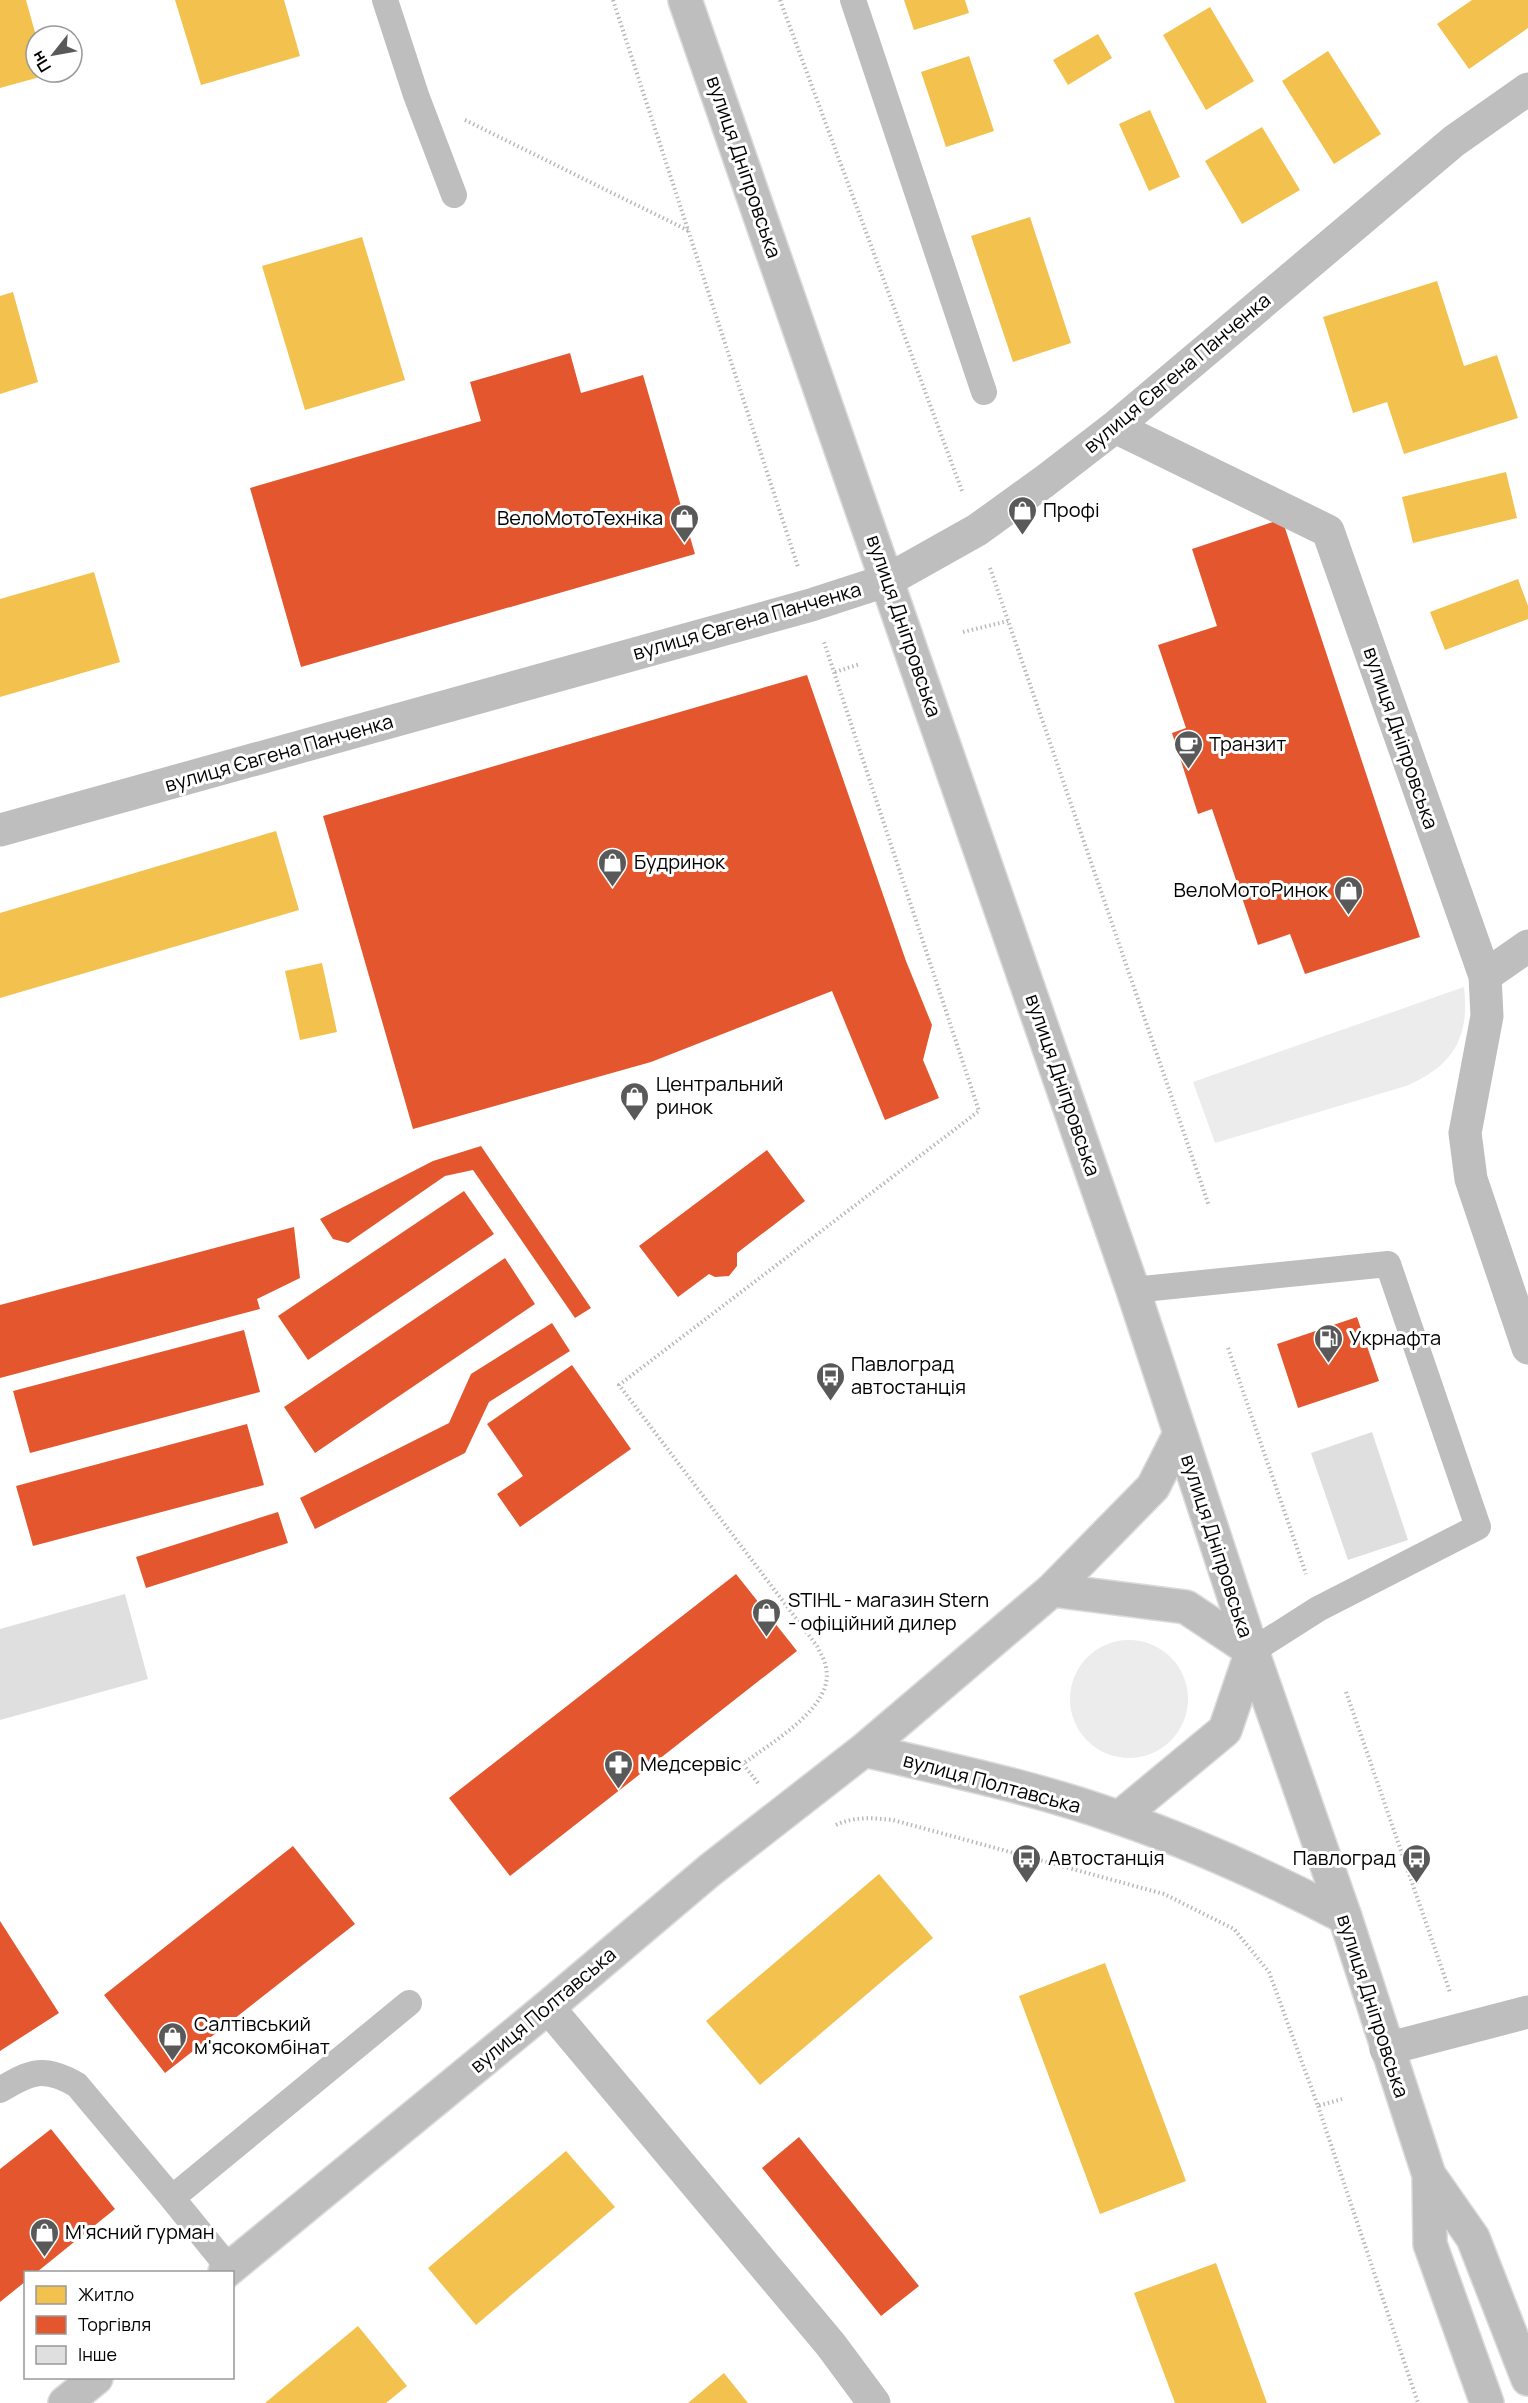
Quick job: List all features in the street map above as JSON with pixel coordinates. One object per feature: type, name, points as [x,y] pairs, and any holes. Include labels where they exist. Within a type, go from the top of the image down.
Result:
[{"type":"main road","name":"вулиця Дніпровська","points":[[685,0],[1133,1290],[1252,1651],[1345,1917],[1428,2175],[1431,2244],[1487,2403]]},
{"type":"main road","name":"вулиця Євгена Панченка","points":[[0,830],[811,605],[888,580],[976,530],[1115,427],[1454,141],[1528,89]]},
{"type":"main road","name":"вулиця Дніпровська","points":[[1115,427],[1328,531],[1485,976],[1487,1016],[1465,1133],[1471,1179],[1528,1348]]},
{"type":"main road","points":[[1485,976],[1528,946]]},
{"type":"main road","name":"вулиця Полтавська","points":[[227,2270],[548,2007],[710,1870],[864,1750],[1052,1590],[1153,1487],[1180,1434]]},
{"type":"main road","points":[[1052,1590],[1186,1607],[1252,1651],[1225,1730],[1120,1817]]},
{"type":"main road","name":"вулиця Полтавська","points":[[864,1750],[1013,1785],[1120,1817],[1265,1875],[1345,1917]]},
{"type":"main road","points":[[548,2007],[831,2345],[874,2403]]},
{"type":"main road","points":[[1386,2049],[1528,2012]]},
{"type":"main road","name":"вулиця Дніпровська","points":[[1428,2175],[1473,2238],[1528,2379]]},
{"type":"main road","points":[[65,2403],[95,2379]]},
{"type":"lane","points":[[385,0],[416,95],[454,195]]},
{"type":"lane","points":[[853,0],[984,392]]},
{"type":"lane","points":[[1133,1290],[1388,1264],[1478,1527],[1318,1610],[1252,1651]]},
{"type":"lane","points":[[172,2198],[409,2003]]},
{"type":"lane","points":[[0,2090],[20,2077],[40,2071],[59,2074],[77,2085],[172,2198],[227,2270]]},
{"type":"path","points":[[613,0],[979,1111],[619,1385],[817,1646],[826,1667],[823,1696],[812,1710],[743,1764],[760,1785]]},
{"type":"path","points":[[780,0],[976,530],[1209,1206]]},
{"type":"path","points":[[416,95],[690,231]]},
{"type":"path","points":[[963,632],[1008,621]]},
{"type":"path","points":[[835,672],[860,664]]},
{"type":"path","points":[[1228,1348],[1307,1577]]},
{"type":"path","points":[[1346,1692],[1463,2028]]},
{"type":"path","points":[[829,1829],[847,1820],[865,1818],[893,1820],[1164,1894],[1234,1929],[1252,1948],[1269,1972],[1318,2106],[1418,2403]]},
{"type":"path","points":[[1318,2106],[1342,2099]]},
{"type":"shaded area","points":[[1464,987],[1464,1021],[1455,1048],[1436,1069],[1422,1078],[1406,1086],[1215,1143],[1193,1082]]},
{"type":"shaded area","points":[[1129,1640],[1152,1644],[1171,1657],[1184,1676],[1188,1699],[1184,1722],[1171,1741],[1152,1754],[1129,1758],[1106,1754],[1087,1741],[1074,1722],[1070,1699],[1074,1676],[1087,1657],[1106,1644]]},
{"type":"building: Житло","points":[[0,0],[26,0],[33,24],[24,24],[24,81],[0,88]]},
{"type":"building: Житло","points":[[175,0],[284,0],[300,56],[201,85]]},
{"type":"building: Житло","points":[[904,0],[965,0],[969,13],[914,30]]},
{"type":"building: Житло","points":[[1472,0],[1528,0],[1528,28],[1469,69],[1437,24]]},
{"type":"building: Житло","points":[[1210,7],[1254,81],[1206,110],[1163,35]]},
{"type":"building: Житло","points":[[1098,34],[1112,58],[1068,85],[1053,60]]},
{"type":"building: Житло","points":[[1328,51],[1381,134],[1334,164],[1282,81]]},
{"type":"building: Житло","points":[[969,56],[994,131],[946,147],[921,72]]},
{"type":"building: Житло","points":[[1150,110],[1180,177],[1149,191],[1119,124]]},
{"type":"building: Житло","points":[[1262,127],[1300,190],[1242,224],[1205,161]]},
{"type":"building: Житло","points":[[1030,217],[1071,343],[1013,362],[971,236]]},
{"type":"building: Житло","points":[[362,237],[405,380],[305,410],[262,266]]},
{"type":"building: Житло","points":[[1437,281],[1464,366],[1497,355],[1518,418],[1404,454],[1387,402],[1353,413],[1323,317]]},
{"type":"building: Житло","points":[[13,292],[38,382],[0,394],[0,296]]},
{"type":"building: Житло","points":[[1506,472],[1517,518],[1413,543],[1402,497]]},
{"type":"building: Житло","points":[[94,572],[120,662],[0,697],[0,599]]},
{"type":"building: Житло","points":[[1518,579],[1528,606],[1528,619],[1445,650],[1430,612]]},
{"type":"building: Житло","points":[[276,831],[299,910],[0,998],[0,913]]},
{"type":"building: Житло","points":[[322,963],[337,1032],[300,1040],[285,971]]},
{"type":"building: Житло","points":[[879,1874],[933,1938],[760,2085],[706,2021]]},
{"type":"building: Житло","points":[[1105,1963],[1186,2181],[1100,2214],[1019,1996]]},
{"type":"building: Житло","points":[[566,2151],[615,2207],[476,2325],[428,2268]]},
{"type":"building: Житло","points":[[1216,2263],[1267,2403],[1175,2403],[1134,2293]]},
{"type":"building: Житло","points":[[358,2326],[407,2386],[386,2403],[265,2403]]},
{"type":"building: Житло","points":[[724,2373],[748,2403],[688,2403]]},
{"type":"building: Торгівля","points":[[570,353],[581,393],[643,375],[695,554],[301,667],[250,488],[481,421],[470,382]]},
{"type":"building: Торгівля","points":[[1282,519],[1420,937],[1305,974],[1290,934],[1258,945],[1212,809],[1198,814],[1172,733],[1186,728],[1158,645],[1217,626],[1192,549]]},
{"type":"building: Торгівля","name":"Будринок","points":[[807,675],[906,961],[932,1025],[923,1060],[939,1098],[885,1120],[832,991],[651,1062],[413,1129],[323,816]]},
{"type":"building: Торгівля","points":[[481,1146],[591,1308],[575,1318],[473,1170],[445,1176],[348,1243],[333,1239],[320,1219],[433,1161]]},
{"type":"building: Торгівля","points":[[767,1150],[805,1201],[737,1253],[737,1266],[729,1276],[715,1277],[709,1274],[678,1297],[639,1246]]},
{"type":"building: Торгівля","points":[[464,1191],[494,1234],[308,1360],[278,1316]]},
{"type":"building: Торгівля","points":[[294,1227],[300,1278],[257,1299],[260,1309],[0,1378],[0,1305]]},
{"type":"building: Торгівля","points":[[505,1258],[535,1304],[315,1453],[284,1407]]},
{"type":"building: Торгівля","name":"Укрнафта","points":[[1357,1317],[1379,1381],[1298,1408],[1277,1344]]},
{"type":"building: Торгівля","points":[[552,1323],[570,1351],[489,1402],[465,1453],[315,1529],[300,1498],[449,1423],[471,1374]]},
{"type":"building: Торгівля","points":[[244,1330],[260,1392],[30,1453],[13,1391]]},
{"type":"building: Торгівля","points":[[572,1365],[631,1449],[520,1527],[497,1494],[523,1476],[487,1424]]},
{"type":"building: Торгівля","points":[[247,1424],[264,1485],[33,1546],[16,1486]]},
{"type":"building: Торгівля","points":[[278,1512],[288,1543],[146,1588],[136,1557]]},
{"type":"building: Торгівля","points":[[736,1574],[797,1651],[510,1876],[449,1798]]},
{"type":"building: Торгівля","points":[[293,1846],[355,1924],[165,2073],[104,1995]]},
{"type":"building: Торгівля","points":[[0,1921],[59,2013],[0,2051]]},
{"type":"building: Торгівля","points":[[51,2129],[115,2209],[38,2271],[24,2271],[24,2283],[0,2302],[0,2169]]},
{"type":"building: Торгівля","points":[[799,2137],[919,2286],[881,2316],[762,2168]]},
{"type":"building: Інше","points":[[1372,1432],[1408,1540],[1348,1560],[1311,1453]]},
{"type":"building: Інше","points":[[125,1594],[148,1679],[0,1720],[0,1629]]},
{"type":"place","name":"Профі","points":[[1022,536]]},
{"type":"place","name":"ВелоМотоТехніка","points":[[684,544]]},
{"type":"place","name":"Транзит","points":[[1188,770]]},
{"type":"place","name":"Будринок","points":[[613,888]]},
{"type":"place","name":"ВелоМотоРинок","points":[[1349,916]]},
{"type":"place","name":"Центральний ринок","points":[[635,1122]]},
{"type":"place","name":"Укрнафта","points":[[1328,1364]]},
{"type":"place","name":"Павлоград автостанція","points":[[830,1402]]},
{"type":"place","name":"STIHL - магазин Stern - офіційний дилер","points":[[767,1638]]},
{"type":"place","name":"Медсервіс","points":[[619,1790]]},
{"type":"place","name":"Автостанція","points":[[1027,1884]]},
{"type":"place","name":"Павлоград","points":[[1417,1884]]},
{"type":"place","name":"Салтівський м'ясокомбінат","points":[[173,2062]]},
{"type":"place","name":"М'ясний гурман","points":[[44,2258]]}]
